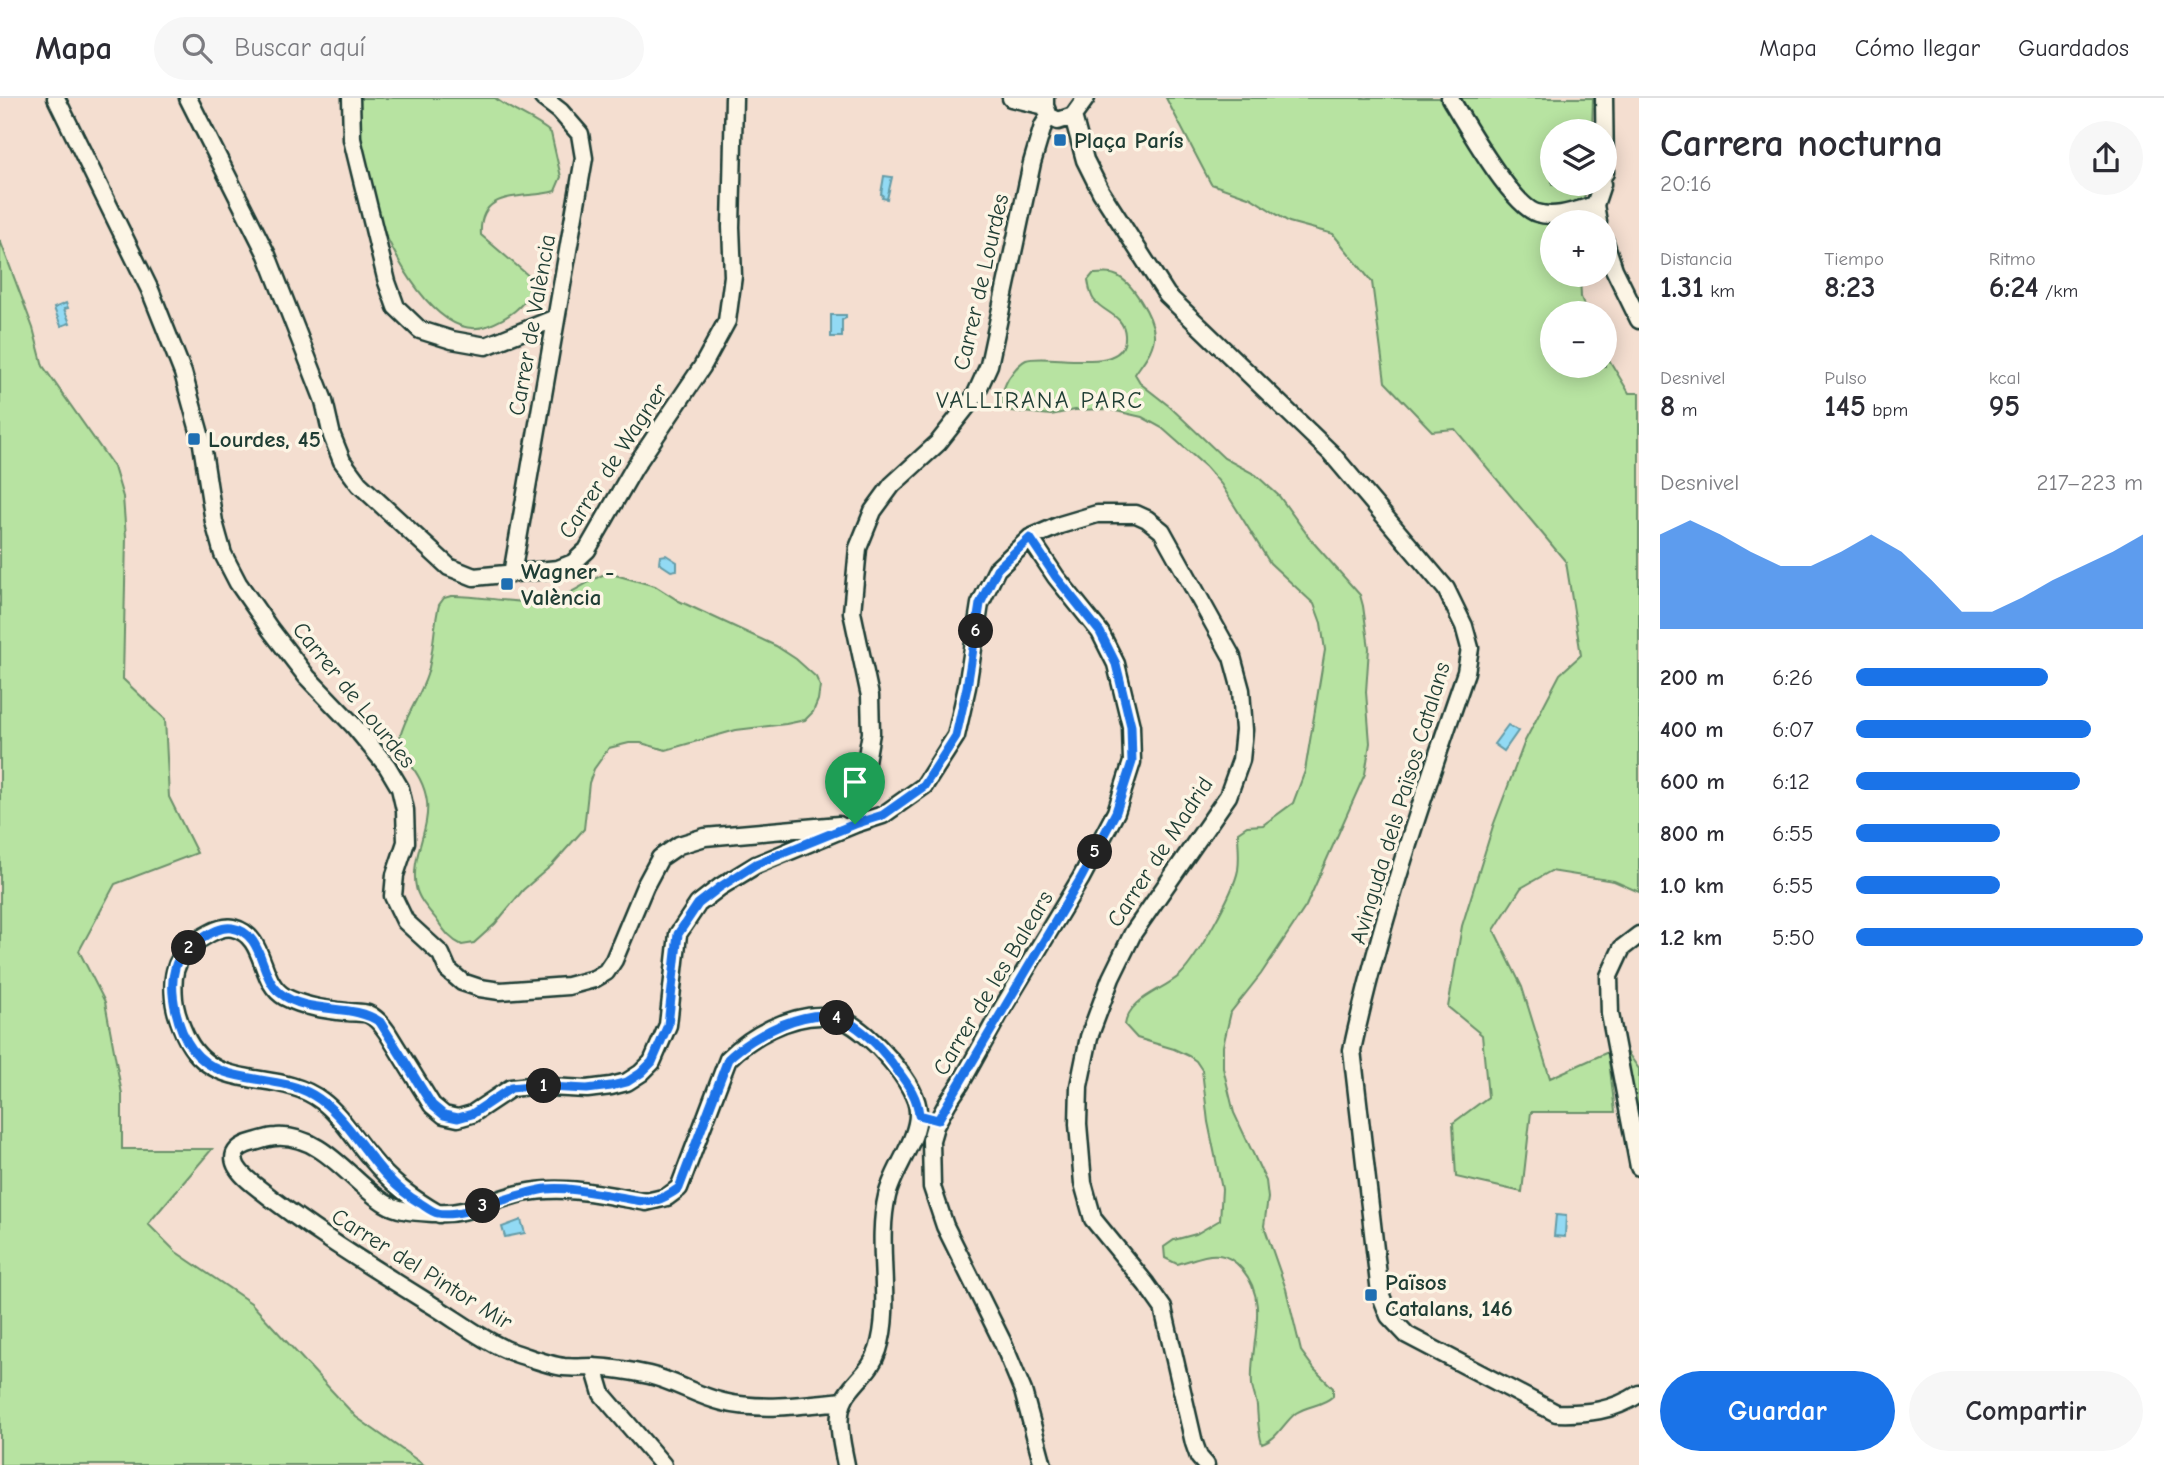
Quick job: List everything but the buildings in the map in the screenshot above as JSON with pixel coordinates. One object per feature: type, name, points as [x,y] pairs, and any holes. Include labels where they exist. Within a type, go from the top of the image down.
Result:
[{"type":"street","name":"Carrer de Lourdes","points":[[56,98],[149,290],[183,373],[201,438],[214,522],[223,554],[238,583],[270,629],[307,677],[354,726],[387,766],[400,788],[405,810],[406,842],[395,874],[393,896],[405,921],[441,954],[448,970],[462,982],[500,991],[568,986],[594,979],[606,972],[660,858],[679,845],[705,837],[855,824],[871,733],[870,696],[852,611],[858,548],[873,511],[892,485],[938,443],[975,396],[989,365],[1046,107]]},
{"type":"street","name":"Carrer de Wagner","points":[[188,98],[267,255],[324,401],[332,436],[342,461],[359,484],[449,567],[474,577],[558,569],[573,563],[587,550],[634,468],[702,367],[727,321],[733,276],[731,226],[734,98]]},
{"type":"street","points":[[351,98],[352,139],[387,282],[397,307],[420,330],[452,340],[486,346],[556,318]]},
{"type":"street","name":"Carrer de València","points":[[512,574],[584,158],[580,134],[560,111],[543,98]]},
{"type":"street","points":[[1011,98],[1046,107],[1058,121],[1073,116],[1086,98]]},
{"type":"street","points":[[1450,98],[1501,178],[1526,207],[1536,213],[1551,215],[1595,205]]},
{"type":"street","points":[[1604,98],[1604,119]]},
{"type":"street","name":"Avinguda dels Països Catalans","points":[[1073,116],[1085,160],[1101,192],[1167,295],[1331,453],[1446,589],[1464,626],[1470,648],[1466,672],[1414,824],[1352,1050],[1380,1293],[1389,1316],[1407,1335],[1556,1413],[1580,1414],[1607,1410],[1639,1394]]},
{"type":"street","points":[[1596,210],[1598,196]]},
{"type":"street","points":[[1617,275],[1639,320]]},
{"type":"street","name":"Carrer de Madrid","points":[[439,1214],[408,1196],[388,1179],[340,1119],[314,1095],[290,1085],[229,1075],[207,1065],[191,1048],[174,1005],[175,967],[182,955],[193,944],[219,929],[232,928],[253,939],[275,989],[283,996],[316,1008],[369,1014],[380,1022],[432,1105],[444,1115],[458,1118],[472,1114],[511,1088],[530,1086],[587,1089],[627,1082],[652,1062],[668,1025],[678,934],[698,904],[756,864],[883,815],[924,786],[956,736],[980,604],[997,569],[1030,538],[1060,525],[1097,514],[1136,514],[1162,531],[1232,657],[1241,690],[1244,730],[1242,750],[1228,796],[1133,933],[1111,978],[1089,1037],[1079,1086],[1078,1124],[1083,1183],[1093,1219],[1163,1308],[1194,1443],[1199,1457],[1206,1465]]},
{"type":"street","name":"Carrer de les Balears","points":[[1030,538],[1056,577],[1100,632],[1116,664],[1131,726],[1132,762],[1116,812],[1081,878],[938,1120],[931,1140],[932,1187],[945,1226],[1002,1341],[1023,1391],[1043,1465]]},
{"type":"street","points":[[1639,935],[1622,948],[1609,976],[1610,1014],[1639,1167]]},
{"type":"street","points":[[439,1214],[470,1210],[521,1193],[548,1189],[576,1190],[646,1202],[667,1197],[679,1188],[728,1059],[759,1035],[788,1023],[815,1016],[843,1019],[864,1034],[885,1055],[918,1100],[919,1115],[887,1196],[881,1238],[882,1328],[879,1348],[866,1374],[842,1401],[839,1424],[846,1465]]},
{"type":"street","points":[[919,1115],[938,1120]]},
{"type":"street","name":"Carrer del Pintor Mir","points":[[439,1214],[400,1209],[385,1203],[327,1154],[290,1137],[274,1137],[243,1145],[235,1153],[237,1171],[256,1187],[346,1251],[511,1352],[564,1367],[593,1367],[652,1376],[727,1403],[789,1407],[842,1401]]},
{"type":"street","points":[[593,1367],[602,1394],[663,1465]]},
{"type":"green space","points":[[358,98],[495,98],[551,133],[561,177],[555,191],[495,202],[487,209],[482,220],[481,235],[530,277],[534,287],[520,306],[509,315],[487,326],[468,328],[451,321],[434,308],[404,270],[383,229],[369,185]]},
{"type":"green space","points":[[1166,98],[1593,98],[1592,119],[1540,119],[1540,196],[1584,196],[1582,210],[1540,210],[1540,287],[1581,287],[1582,301],[1540,301],[1540,378],[1617,378],[1617,373],[1629,393],[1639,393],[1639,892],[1614,881],[1551,871],[1521,888],[1494,930],[1522,987],[1550,1078],[1608,1052],[1615,1112],[1531,1112],[1522,1192],[1456,1177],[1453,1123],[1488,1097],[1482,1035],[1448,1007],[1462,926],[1493,826],[1525,741],[1560,674],[1581,655],[1566,562],[1455,429],[1432,431],[1385,382],[1372,282],[1333,234],[1289,222],[1251,198],[1211,184]]},
{"type":"green space","points":[[0,240],[33,328],[43,366],[114,467],[123,497],[126,537],[123,679],[165,719],[169,797],[197,853],[115,884],[79,951],[105,1002],[122,1094],[122,1149],[212,1149],[148,1224],[176,1252],[251,1303],[356,1417],[424,1465],[0,1465]]},
{"type":"green space","points":[[1093,274],[1110,274],[1122,279],[1135,292],[1150,318],[1154,340],[1148,356],[1135,374],[1141,384],[1169,406],[1224,458],[1256,475],[1279,496],[1312,541],[1360,595],[1363,606],[1369,648],[1366,692],[1370,743],[1365,774],[1306,906],[1261,974],[1231,1012],[1223,1046],[1223,1068],[1234,1113],[1266,1181],[1268,1198],[1264,1226],[1286,1289],[1301,1351],[1333,1388],[1333,1396],[1296,1413],[1272,1439],[1262,1444],[1252,1385],[1257,1310],[1251,1282],[1237,1264],[1222,1256],[1209,1255],[1177,1264],[1165,1258],[1164,1247],[1174,1240],[1196,1234],[1220,1220],[1222,1189],[1208,1122],[1202,1070],[1189,1056],[1137,1038],[1125,1025],[1133,1008],[1180,975],[1204,941],[1235,880],[1239,865],[1238,832],[1247,826],[1263,825],[1293,803],[1305,771],[1325,650],[1321,623],[1314,604],[1270,563],[1221,484],[1162,428],[1142,417],[1107,409],[1075,410],[1051,415],[1003,410],[1002,398],[1006,383],[1016,368],[1026,360],[1101,359],[1114,356],[1122,348],[1124,328],[1094,300],[1088,280]]},
{"type":"green space","points":[[608,573],[655,586],[679,601],[776,646],[816,677],[820,686],[818,700],[813,712],[805,720],[736,730],[666,750],[641,743],[609,748],[594,769],[589,783],[584,829],[552,865],[523,890],[495,924],[474,943],[462,945],[447,934],[417,891],[416,866],[426,823],[427,802],[420,779],[398,746],[403,727],[427,675],[439,605],[444,598],[451,596],[528,602],[554,599]]},
{"type":"green space","points":[[1623,1046],[1639,1069],[1639,1124]]},
{"type":"water","points":[[884,176],[892,177],[887,199],[882,198],[881,194]]},
{"type":"water","points":[[66,303],[68,308],[64,309],[70,323],[61,326],[54,308]]},
{"type":"water","points":[[831,315],[846,315],[842,320],[842,337],[831,337]]},
{"type":"water","points":[[666,555],[677,562],[677,570],[671,571],[659,563],[660,556]]},
{"type":"water","points":[[1508,725],[1518,731],[1504,751],[1494,744]]},
{"type":"water","points":[[1556,1215],[1566,1216],[1565,1237],[1554,1236]]},
{"type":"water","points":[[521,1220],[525,1233],[505,1237],[502,1227]]},
{"type":"place","name":"Plaça París","points":[[1060,140]]},
{"type":"place","name":"Lourdes, 45","points":[[194,439]]},
{"type":"place","name":"Wagner - València","points":[[507,584]]},
{"type":"place","name":"Països Catalans, 146","points":[[1371,1295]]},
{"type":"district","name":"VALLIRANA PARC","points":[[1040,400]]},
{"type":"route","points":[[1030,538],[1056,577],[1100,632],[1116,664],[1131,726],[1132,762],[1116,812],[1081,878],[938,1120],[919,1115],[918,1100],[910,1087],[864,1034],[843,1019],[815,1016],[759,1035],[728,1059],[679,1188],[667,1197],[646,1202],[576,1190],[548,1189],[521,1193],[470,1210],[439,1214],[408,1196],[388,1179],[340,1119],[314,1095],[290,1085],[229,1075],[207,1065],[191,1048],[174,1005],[175,967],[182,955],[207,935],[219,929],[232,928],[253,939],[275,989],[283,996],[324,1010],[369,1014],[380,1022],[432,1105],[444,1115],[458,1118],[472,1114],[511,1088],[530,1086],[587,1089],[627,1082],[652,1062],[661,1045],[668,1025],[678,934],[698,904],[756,864],[855,824],[883,815],[924,786],[956,736],[980,604],[997,569],[1030,538]]}]
